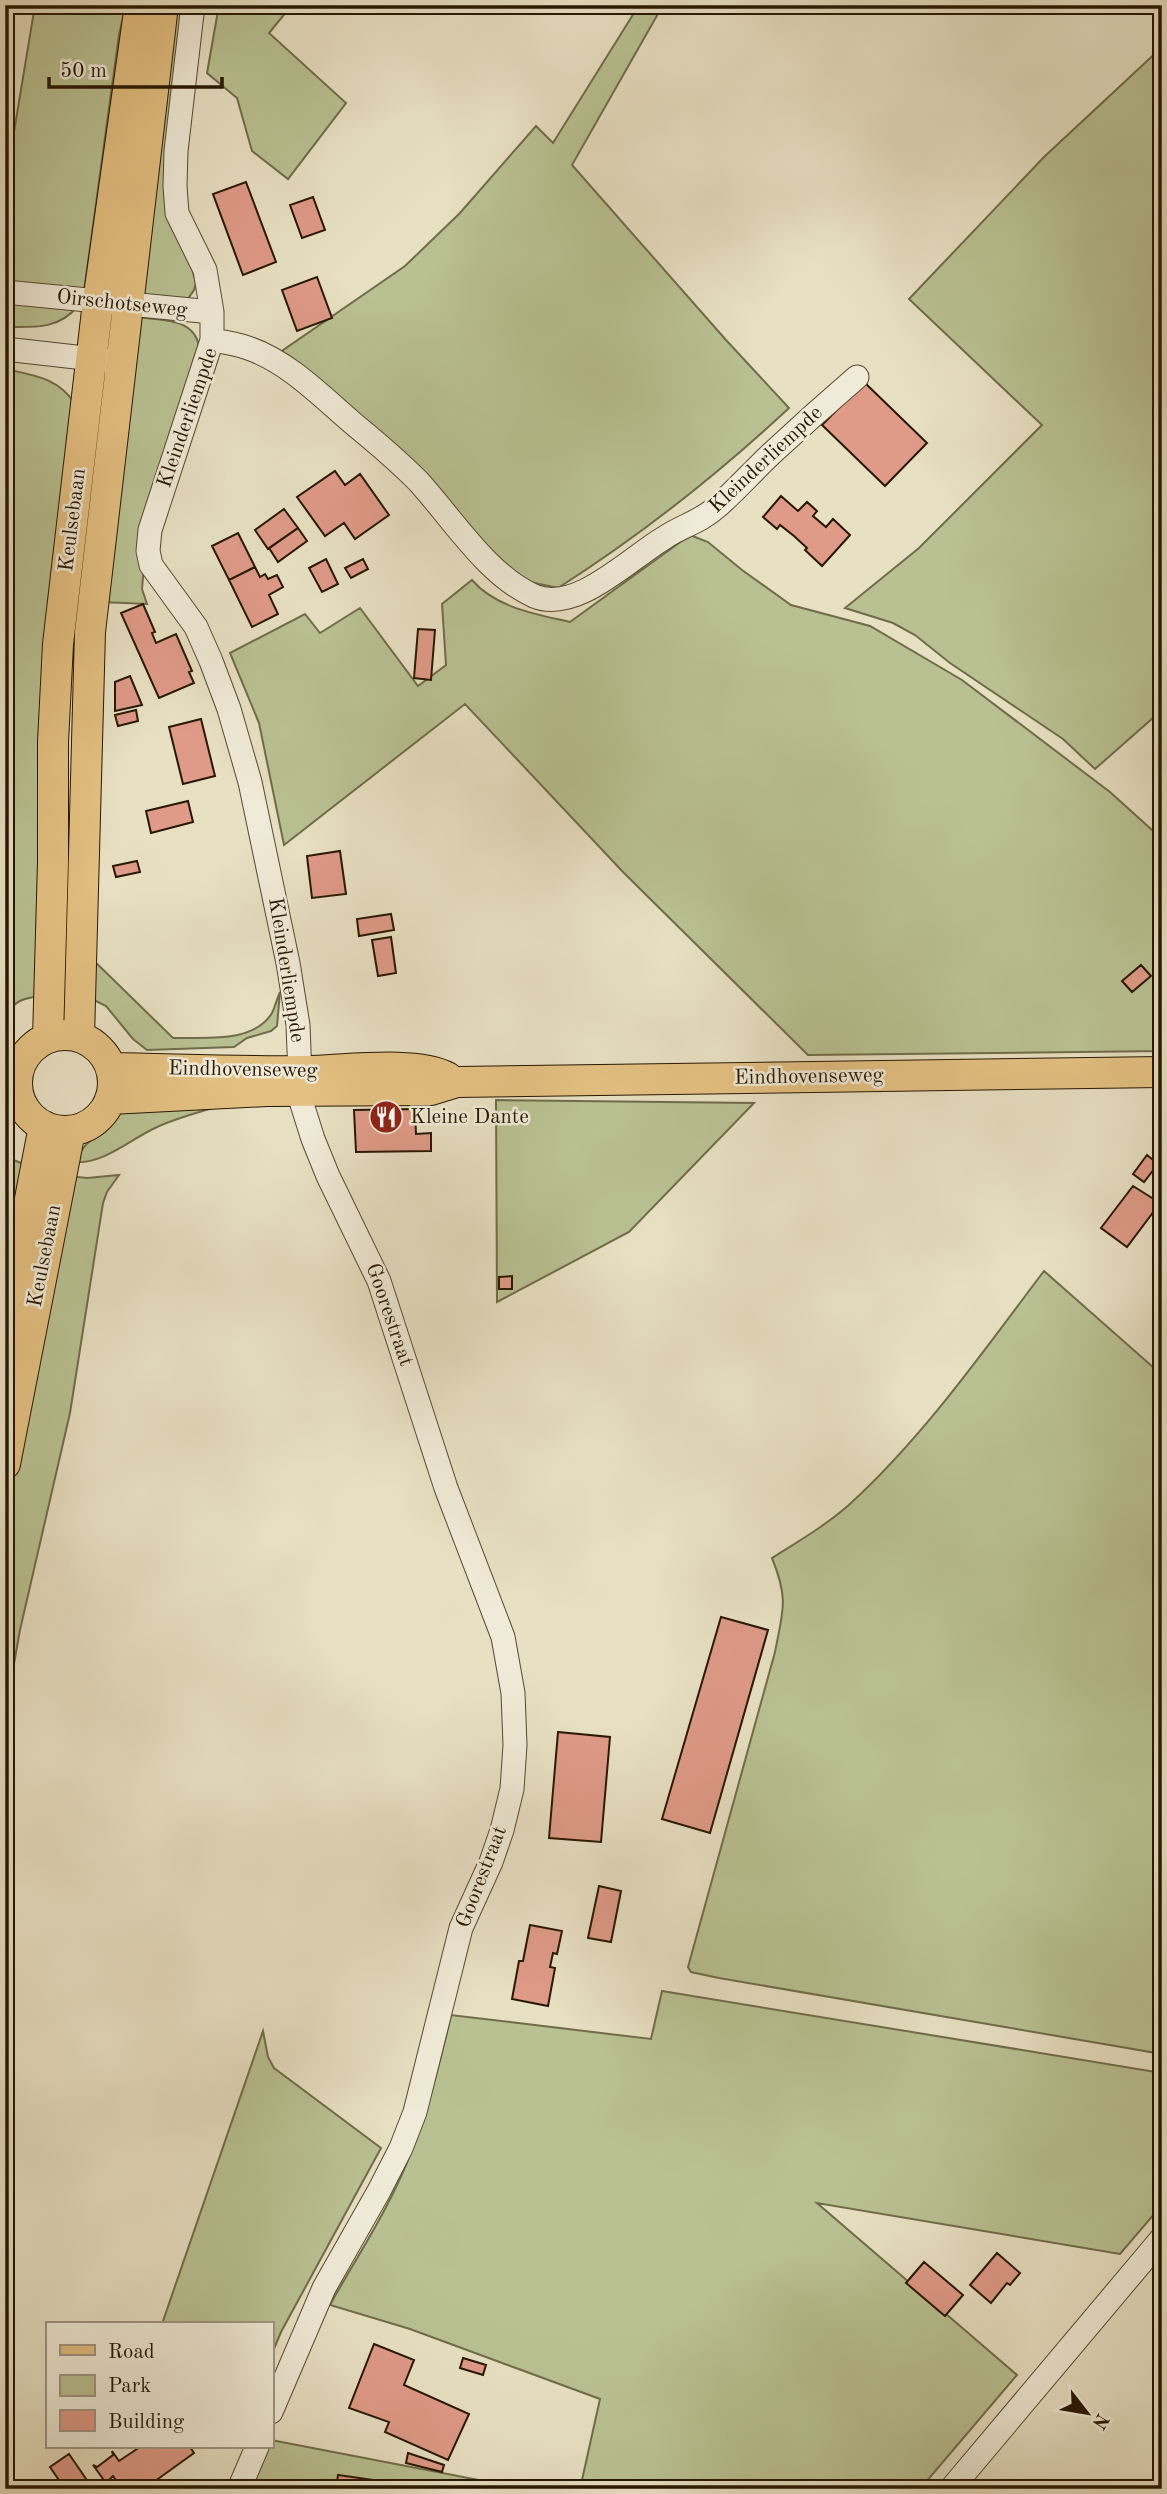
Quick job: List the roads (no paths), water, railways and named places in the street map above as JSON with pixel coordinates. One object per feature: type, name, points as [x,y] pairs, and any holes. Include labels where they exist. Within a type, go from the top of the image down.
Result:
[{"type":"main road","name":"Keulsebaan","points":[[48,1038],[57,657],[106,360],[140,5]]},
{"type":"main road","name":"Keulsebaan","points":[[113,304],[163,5]]},
{"type":"main road","name":"Keulsebaan","points":[[79,1037],[90,632],[106,360]]},
{"type":"main road","points":[[69,1035],[79,1037],[94,1045],[104,1055],[111,1069],[110,1099],[95,1120],[57,1129],[27,1113],[11,1091],[26,1054],[35,1045],[48,1038],[69,1035]]},
{"type":"main road","name":"Eindhovenseweg","points":[[111,1069],[301,1081]]},
{"type":"main road","name":"Eindhovenseweg","points":[[110,1099],[429,1070],[457,1082],[1162,1072]]},
{"type":"main road","name":"Keulsebaan","points":[[5,1329],[57,1129]]},
{"type":"main road","name":"Keulsebaan","points":[[5,1464],[57,1129]]},
{"type":"street","points":[[193,5],[176,151],[175,186],[177,213],[205,270],[212,312]]},
{"type":"street","name":"Oirschotseweg","points":[[5,292],[212,312],[212,340]]},
{"type":"street","name":"Kleinderliempde","points":[[301,1081],[296,1013],[267,854],[229,709],[196,627],[151,565],[148,551],[150,530],[212,340],[249,348],[289,370],[387,451],[505,578],[535,597],[552,598],[569,597],[587,591],[663,538],[694,524],[717,507],[857,376]]},
{"type":"street","points":[[5,349],[106,360]]},
{"type":"street","name":"Goorestraat","points":[[273,2407],[324,2288],[379,2191],[401,2148],[415,2112],[461,1928],[491,1862],[502,1830],[512,1789],[515,1745],[513,1693],[503,1637],[446,1488],[380,1281],[328,1176],[313,1139],[301,1101],[301,1081]]},
{"type":"street","points":[[951,2489],[1162,2238]]},
{"type":"street","points":[[239,2489],[257,2448]]},
{"type":"place","name":"Kleine Dante","points":[[386,1117]]}]
